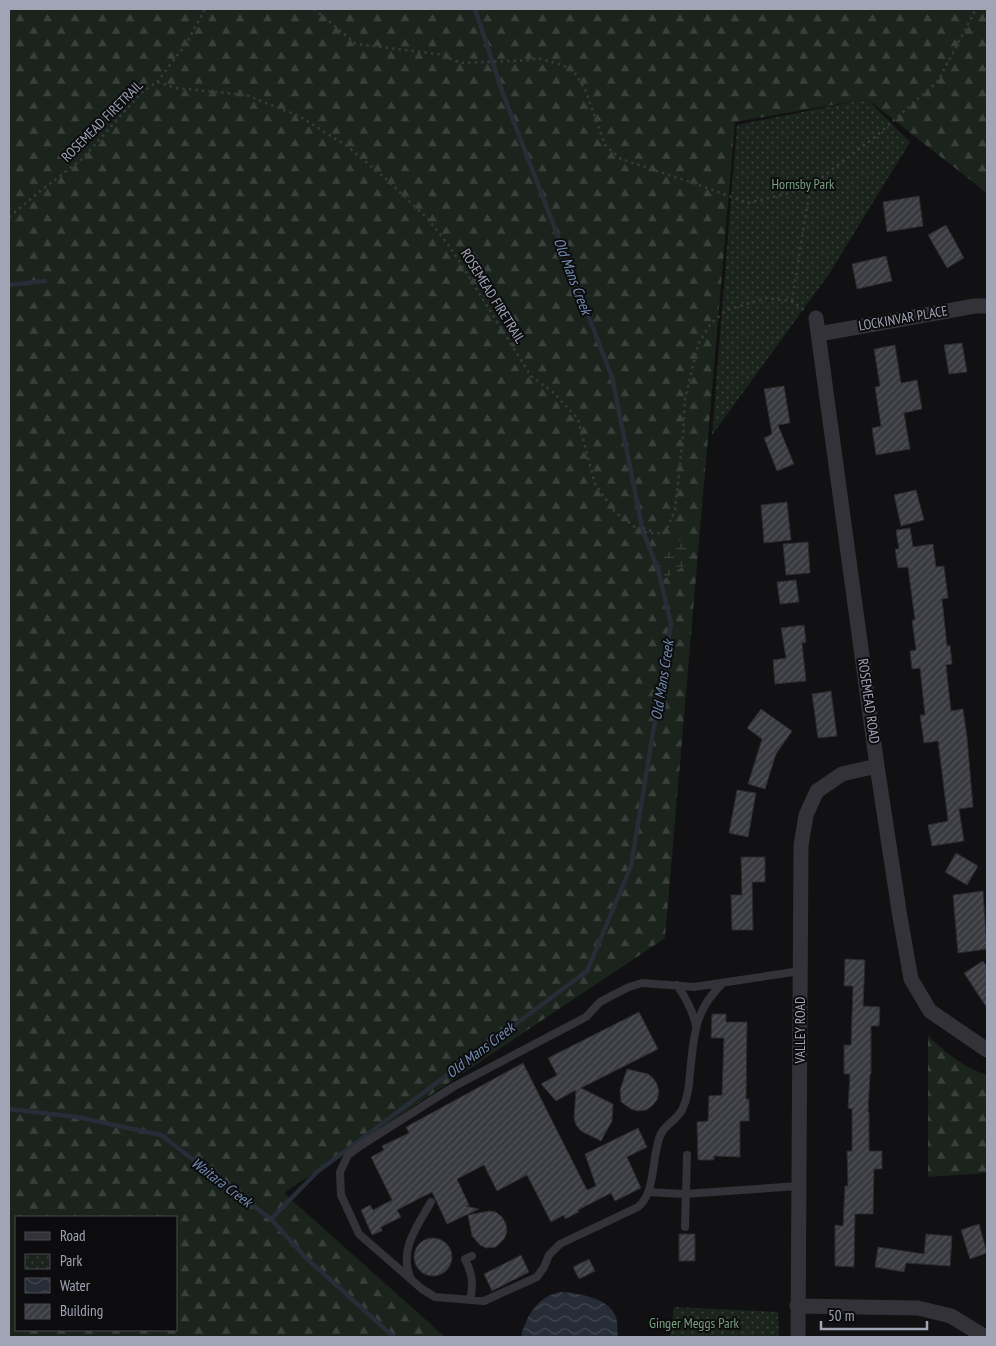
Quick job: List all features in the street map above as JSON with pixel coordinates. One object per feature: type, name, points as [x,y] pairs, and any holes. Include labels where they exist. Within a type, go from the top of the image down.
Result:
[{"type":"street","name":"LOCKINVAR PLACE","points":[[820,334],[975,306],[987,306]]},
{"type":"street","name":"ROSEMEAD ROAD","points":[[816,318],[820,334],[878,766],[911,979],[930,1011],[987,1050]]},
{"type":"street","name":"VALLEY ROAD","points":[[798,1337],[801,846],[806,815],[818,791],[842,774],[878,766]]},
{"type":"street","points":[[797,1306],[918,1308],[950,1316],[982,1335]]},
{"type":"lane","points":[[723,983],[711,994],[703,1007],[696,1028],[688,1091],[682,1110],[662,1132],[657,1146],[645,1201],[638,1207],[560,1244],[549,1255],[537,1277],[484,1301],[435,1297],[412,1281],[359,1234],[341,1195],[340,1172],[348,1155],[434,1098],[586,1016],[600,1002],[629,987],[642,983],[694,987],[800,972]]},
{"type":"lane","points":[[677,985],[686,998],[696,1028]]},
{"type":"lane","points":[[685,1227],[687,1155]]},
{"type":"lane","points":[[648,1192],[685,1194],[798,1186]]},
{"type":"lane","points":[[412,1281],[408,1272],[406,1253],[414,1232],[431,1202]]},
{"type":"lane","points":[[470,1300],[473,1290],[472,1273],[465,1259],[472,1256]]},
{"type":"path","points":[[157,82],[186,44],[205,9]]},
{"type":"path","points":[[314,9],[356,44],[438,54],[461,63],[532,60],[537,58],[563,65],[575,73],[585,89],[605,145],[621,159],[748,203],[810,188],[875,137],[938,81],[976,9]]},
{"type":"path","name":"ROSEMEAD FIRETRAIL","points":[[9,217],[38,192],[82,159],[141,93],[157,82],[176,88],[246,95],[299,116],[347,146],[385,178],[428,219],[450,247],[531,376],[554,393],[578,419],[596,484],[615,512],[639,530],[649,533],[665,533],[675,510],[685,399],[698,344],[711,323],[727,310],[766,298],[792,301],[810,188]]},
{"type":"green space","points":[[9,9],[987,9],[987,193],[867,99],[735,122],[665,938],[284,1193],[445,1337],[9,1337]]},
{"type":"green space","name":"Hornsby Park","points":[[867,99],[910,142],[829,274],[712,435],[737,125]]},
{"type":"green space","points":[[685,540],[692,553],[687,564],[664,579],[658,569],[657,555],[670,542]]},
{"type":"green space","points":[[928,1035],[955,1059],[987,1075],[987,1173],[928,1177]]},
{"type":"green space","name":"Ginger Meggs Park","points":[[674,1307],[778,1312],[779,1337],[670,1337]]},
{"type":"water","points":[[560,1292],[584,1295],[607,1305],[616,1317],[618,1337],[521,1337],[526,1322],[539,1302],[552,1294]]},
{"type":"building","points":[[919,196],[923,226],[887,232],[883,202]]},
{"type":"building","points":[[946,225],[964,258],[947,268],[928,235]]},
{"type":"building","points":[[886,256],[892,281],[857,289],[852,264]]},
{"type":"building","points":[[962,343],[967,372],[949,374],[944,345]]},
{"type":"building","points":[[895,345],[901,383],[917,380],[922,409],[904,413],[910,449],[876,455],[872,428],[881,426],[875,387],[880,386],[874,349]]},
{"type":"building","points":[[784,386],[790,423],[778,425],[794,464],[777,471],[764,438],[772,434],[764,389]]},
{"type":"building","points":[[916,490],[924,520],[901,526],[894,495]]},
{"type":"building","points":[[787,502],[791,540],[764,543],[761,505]]},
{"type":"building","points":[[910,528],[913,547],[933,544],[936,567],[944,566],[948,598],[942,599],[947,646],[950,645],[952,664],[946,665],[951,711],[963,709],[973,807],[959,809],[964,841],[932,846],[928,825],[948,821],[938,741],[924,743],[920,715],[925,715],[920,668],[912,669],[910,651],[916,650],[912,620],[915,620],[908,567],[898,568],[895,549],[899,549],[896,530]]},
{"type":"building","points":[[808,542],[810,573],[786,575],[783,544]]},
{"type":"building","points":[[796,580],[799,602],[780,604],[777,582]]},
{"type":"building","points":[[804,625],[806,642],[802,643],[806,681],[775,684],[773,660],[786,658],[781,628]]},
{"type":"building","points":[[831,691],[837,736],[818,738],[812,694]]},
{"type":"building","points":[[761,709],[792,731],[776,754],[765,789],[748,784],[762,739],[747,728]]},
{"type":"building","points":[[737,790],[756,793],[748,837],[729,833]]},
{"type":"building","points":[[956,853],[978,866],[967,885],[945,872]]},
{"type":"building","points":[[741,857],[765,857],[765,882],[752,882],[753,930],[732,930],[731,895],[742,895]]},
{"type":"building","points":[[983,891],[987,949],[958,953],[953,895]]},
{"type":"building","points":[[845,959],[865,960],[863,1006],[880,1007],[879,1026],[871,1026],[871,1074],[868,1112],[869,1151],[882,1151],[882,1169],[874,1169],[873,1214],[855,1214],[854,1267],[835,1266],[835,1225],[843,1226],[845,1186],[848,1186],[847,1151],[852,1151],[852,1109],[848,1108],[850,1074],[844,1074],[844,1045],[851,1045],[853,986],[844,986]]},
{"type":"building","points":[[983,961],[987,967],[987,1008],[964,973]]},
{"type":"building","points":[[639,1012],[658,1049],[581,1088],[613,1104],[612,1121],[601,1141],[581,1131],[576,1125],[574,1118],[576,1090],[556,1101],[541,1084],[557,1075],[548,1058]]},
{"type":"building","points":[[712,1014],[726,1014],[726,1022],[747,1022],[746,1099],[749,1099],[749,1121],[740,1121],[740,1157],[714,1156],[714,1160],[698,1160],[697,1122],[708,1121],[709,1096],[722,1095],[724,1038],[711,1038]]},
{"type":"building","points":[[523,1063],[587,1190],[596,1186],[585,1154],[638,1128],[647,1147],[627,1157],[641,1188],[615,1201],[611,1193],[565,1219],[564,1215],[551,1222],[527,1175],[497,1191],[484,1165],[457,1179],[469,1205],[466,1206],[479,1209],[447,1224],[432,1192],[397,1210],[401,1217],[381,1227],[382,1231],[372,1235],[361,1210],[370,1205],[373,1210],[392,1200],[371,1157],[384,1150],[382,1146],[409,1133],[406,1127]]},
{"type":"building","points":[[627,1069],[648,1074],[657,1084],[659,1092],[657,1100],[646,1110],[638,1111],[631,1109],[621,1102],[620,1090]]},
{"type":"building","points":[[489,1211],[496,1212],[502,1217],[506,1224],[507,1232],[504,1239],[496,1247],[486,1248],[480,1245],[472,1236],[468,1215]]},
{"type":"building","points":[[979,1224],[987,1253],[970,1259],[961,1230]]},
{"type":"building","points":[[679,1234],[695,1234],[695,1261],[679,1261]]},
{"type":"building","points":[[926,1234],[952,1236],[950,1266],[906,1263],[904,1272],[875,1267],[878,1247],[924,1254]]},
{"type":"building","points":[[433,1238],[447,1243],[452,1257],[447,1271],[433,1276],[419,1271],[414,1257],[419,1243]]},
{"type":"building","points":[[521,1255],[529,1272],[492,1291],[484,1274]]},
{"type":"building","points":[[589,1259],[595,1271],[579,1279],[573,1267]]},
{"type":"waterway","name":"Old Mans Creek","points":[[271,1219],[317,1172],[587,971],[631,866],[671,624],[658,569],[643,532],[612,377],[502,91],[475,9]]},
{"type":"waterway","points":[[9,285],[45,281]]},
{"type":"waterway","name":"Waitara Creek","points":[[9,1109],[77,1117],[161,1135],[271,1219],[305,1257],[394,1337]]}]
